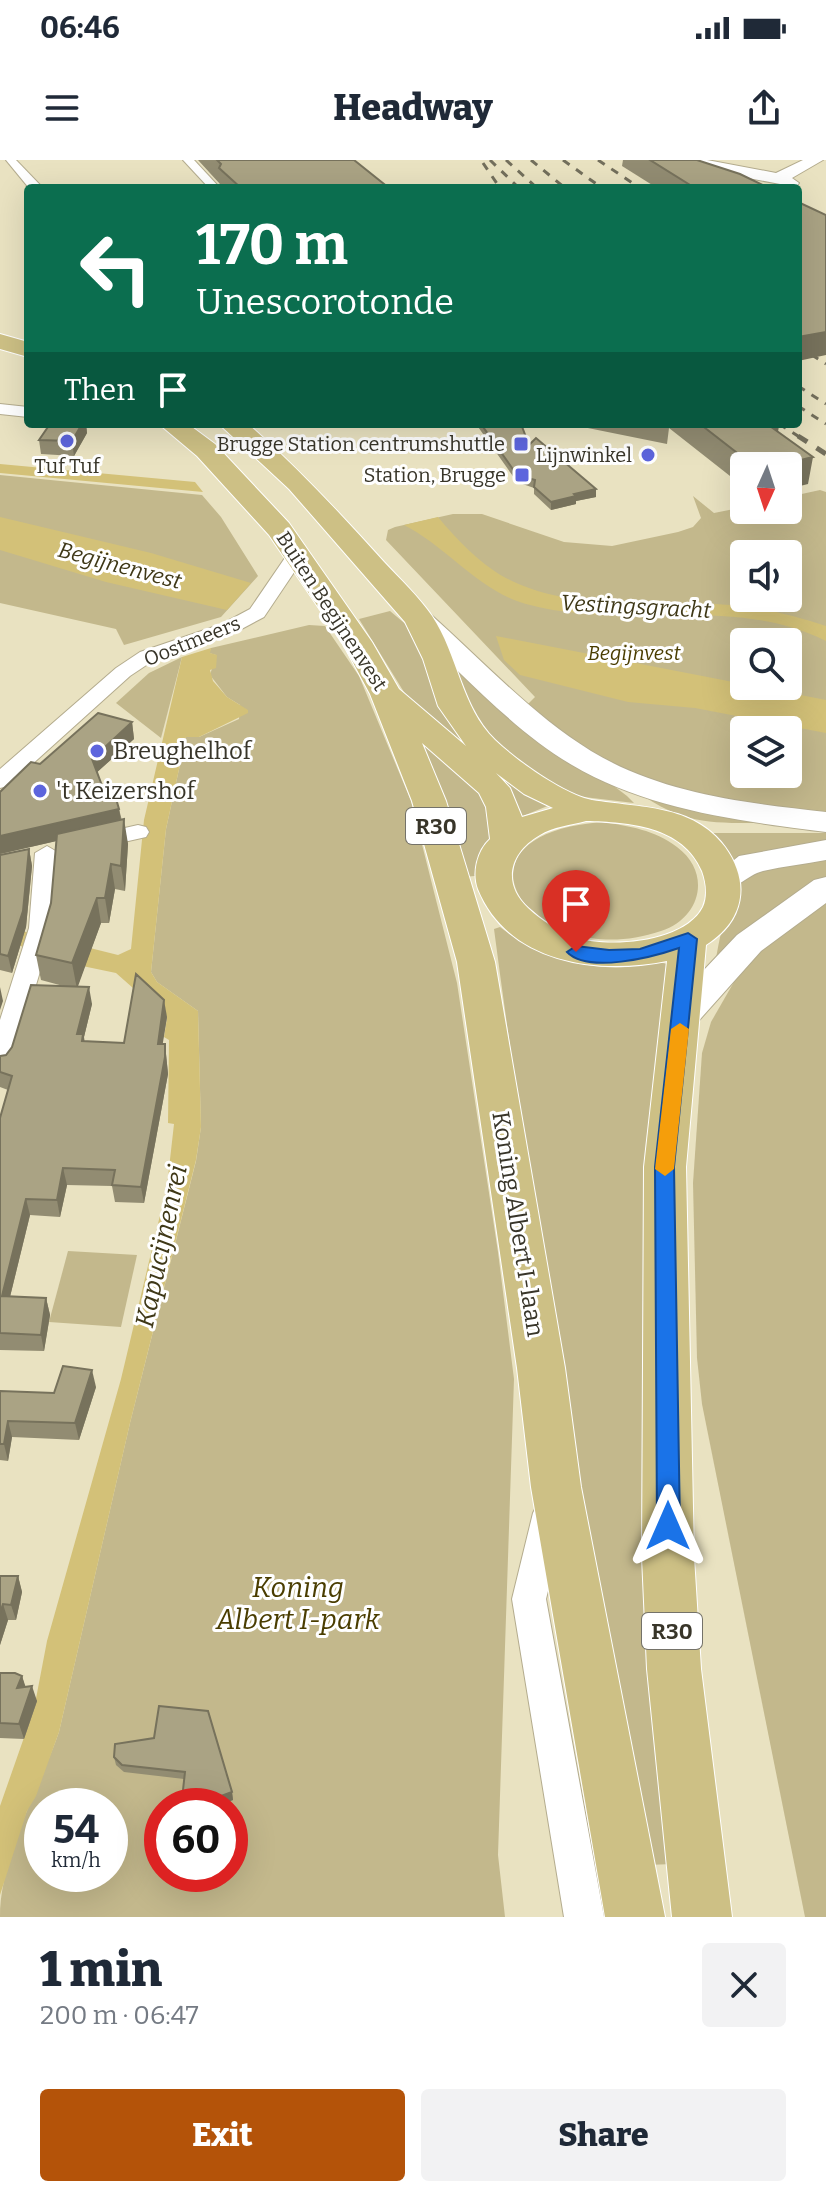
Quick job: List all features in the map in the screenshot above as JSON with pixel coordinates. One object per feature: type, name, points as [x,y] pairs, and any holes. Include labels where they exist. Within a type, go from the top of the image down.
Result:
[{"type":"main road","points":[[0,319],[24,326]]},
{"type":"main road","points":[[0,341],[24,349]]},
{"type":"main road","name":"Buiten Begijnenvest","points":[[177,428],[216,460],[298,553],[386,694],[493,788],[503,807],[508,839]]},
{"type":"main road","name":"Buiten Begijnenvest","points":[[237,428],[284,467],[419,619],[439,659],[454,706],[482,746],[536,787],[585,810]]},
{"type":"main road","points":[[298,553],[342,533]]},
{"type":"main road","points":[[419,619],[541,727],[609,773],[695,801],[826,824]]},
{"type":"main road","name":"R30","points":[[386,694],[429,801],[476,962]]},
{"type":"main road","points":[[508,839],[541,819],[585,810],[632,813],[677,826],[701,829],[826,824]]},
{"type":"main road","points":[[494,894],[520,926],[546,942],[576,952],[609,956],[641,955],[688,939],[716,915],[723,899],[724,881],[711,853],[677,826]]},
{"type":"main road","name":"R30","points":[[476,962],[494,894],[492,865],[508,839]]},
{"type":"main road","points":[[724,881],[750,863],[826,850]]},
{"type":"main road","points":[[688,1009],[749,943],[826,887]]},
{"type":"main road","name":"R30","points":[[688,939],[688,1009],[665,1167],[668,1557],[674,1669],[702,1917]]},
{"type":"main road","name":"Koning Albert I-laan","points":[[476,962],[556,1487],[635,1917]]},
{"type":"street","points":[[188,160],[211,184]]},
{"type":"street","points":[[670,160],[759,182],[783,183],[815,160]]},
{"type":"street","points":[[679,160],[759,182]]},
{"type":"street","points":[[17,161],[33,184]]},
{"type":"street","points":[[0,409],[24,412]]},
{"type":"street","name":"Oostmeers","points":[[0,781],[123,672],[147,656],[229,628],[257,613],[298,553]]},
{"type":"street","points":[[0,1062],[45,910],[53,852],[138,832]]},
{"type":"street","name":"Koning Albert I-laan","points":[[556,1487],[529,1599],[584,1917]]},
{"type":"green space","points":[[0,475],[202,495],[221,517],[258,576],[221,617],[124,645],[116,629],[0,603]]},
{"type":"green space","name":"Begijnvest","points":[[820,490],[826,492],[826,814],[720,801],[610,767],[527,705],[535,697],[386,540],[388,530],[395,527],[453,514],[482,514],[564,542],[612,546],[693,527],[701,518],[693,496],[714,513],[730,510],[730,524],[802,524],[802,494]]},
{"type":"green space","points":[[390,611],[409,627],[442,698],[550,805],[518,818],[407,697],[359,619]]},
{"type":"green space","name":"Koning Albert I-park","points":[[309,625],[325,626],[359,676],[411,801],[457,983],[514,1379],[498,1855],[505,1917],[0,1917],[6,1871],[24,1818],[24,1892],[128,1892],[128,1788],[36,1788],[59,1732],[130,1423],[196,1161],[201,1127],[198,1011],[157,982],[151,972],[166,829],[186,737],[199,737],[239,719],[240,705],[227,697],[210,675],[216,655],[209,653],[211,648]]},
{"type":"green space","points":[[182,657],[161,738],[116,703],[149,673]]},
{"type":"green space","points":[[445,658],[634,803],[567,795],[486,742]]},
{"type":"green space","points":[[409,725],[479,783],[494,832],[477,864],[475,876],[461,877]]},
{"type":"green space","points":[[629,786],[772,823],[697,820],[665,809]]},
{"type":"green space","points":[[602,822],[651,833],[669,841],[688,858],[695,869],[697,894],[693,906],[675,925],[661,931],[615,939],[574,934],[542,919],[520,898],[513,874],[522,851],[551,832]]},
{"type":"green space","points":[[712,833],[826,833],[826,843],[733,859]]},
{"type":"green space","points":[[826,855],[826,878],[716,958],[730,902],[748,873]]},
{"type":"green space","points":[[826,896],[826,1917],[805,1917],[702,1404],[697,1358],[693,1183],[702,1053],[711,1022],[746,961]]},
{"type":"green space","points":[[500,927],[528,945],[575,963],[608,967],[653,963],[669,965],[674,1864],[646,1865],[527,1163],[494,929]]},
{"type":"green space","points":[[68,1251],[137,1255],[121,1327],[49,1322]]},
{"type":"water","points":[[0,464],[195,482],[203,492],[0,473]]},
{"type":"water","name":"Begijnenvest","points":[[0,517],[151,553],[251,583],[227,610],[106,582],[0,550]]},
{"type":"water","name":"Vestingsgracht","points":[[438,517],[482,562],[512,581],[538,591],[592,601],[730,605],[730,612],[776,612],[826,626],[826,641],[802,632],[802,628],[754,619],[601,615],[526,604],[493,589],[404,525]]},
{"type":"water","points":[[496,636],[730,681],[730,700],[802,700],[802,695],[826,700],[826,733],[802,728],[802,716],[737,716],[695,708],[628,702],[520,675],[504,660]]},
{"type":"water","name":"Kapucijnenrei","points":[[211,648],[210,653],[217,655],[216,668],[210,670],[213,681],[227,697],[248,710],[248,713],[199,737],[186,737],[166,829],[151,972],[157,982],[198,1011],[201,1127],[196,1160],[130,1423],[59,1732],[39,1788],[24,1788],[24,1820],[0,1895],[0,1806],[34,1709],[47,1641],[121,1379],[167,1186],[174,1124],[168,1123],[169,1040],[164,1037],[167,1018],[116,973],[44,958],[15,943],[14,929],[118,955],[131,949],[144,820],[182,657]]},
{"type":"building","points":[[217,160],[354,160],[384,184],[237,184],[219,168],[221,164]]},
{"type":"building","points":[[650,160],[697,160],[761,184],[689,184]]},
{"type":"building","points":[[802,204],[826,215],[826,332],[802,336]]},
{"type":"building","points":[[47,428],[80,428],[72,441],[39,440]]},
{"type":"building","points":[[484,428],[523,428],[529,445],[536,438],[596,489],[551,502],[534,487],[535,480],[517,475]]},
{"type":"building","points":[[705,428],[773,428],[813,457],[802,460],[802,452],[736,452]]},
{"type":"building","points":[[98,713],[132,722],[92,759],[106,796],[115,795],[119,809],[0,836],[0,792],[31,762],[40,764]]},
{"type":"building","points":[[124,819],[121,866],[111,864],[105,898],[97,898],[72,963],[36,955],[51,903],[57,834]]},
{"type":"building","points":[[29,849],[23,911],[8,956],[0,954],[0,855]]},
{"type":"building","points":[[136,974],[164,1000],[158,1044],[165,1044],[165,1057],[141,1187],[112,1185],[115,1170],[63,1168],[57,1200],[26,1199],[2,1296],[46,1298],[41,1335],[0,1333],[0,1118],[12,1076],[0,1072],[0,1056],[6,1055],[12,1047],[31,985],[89,987],[77,1034],[83,1034],[82,1041],[124,1043]]},
{"type":"building","points":[[63,1366],[92,1370],[75,1423],[8,1421],[4,1444],[0,1444],[0,1391],[54,1393]]},
{"type":"building","points":[[0,1576],[18,1576],[11,1605],[3,1604],[0,1613]]},
{"type":"building","points":[[0,1673],[22,1676],[17,1688],[32,1686],[19,1724],[0,1723]]},
{"type":"building","points":[[159,1706],[208,1711],[231,1788],[183,1788],[185,1772],[122,1765],[114,1757],[115,1744],[154,1738]]},
{"type":"railway","points":[[490,160],[515,184]]},
{"type":"railway","points":[[506,160],[533,184]]},
{"type":"railway","points":[[531,160],[560,184]]},
{"type":"railway","points":[[563,160],[596,184]]},
{"type":"railway","points":[[598,160],[634,184]]},
{"type":"railway","points":[[483,163],[497,184]]},
{"type":"railway","points":[[802,349],[826,364]]},
{"type":"railway","points":[[802,389],[826,404]]},
{"type":"railway","points":[[802,409],[826,424]]},
{"type":"railway","points":[[785,428],[801,438]]},
{"type":"railway","points":[[798,436],[826,454]]},
{"type":"slow traffic","points":[[665,1169],[680,1029]]},
{"type":"place","name":"Tuf Tuf","points":[[67,441]]},
{"type":"place","name":"Brugge Station centrumshuttle","points":[[521,444]]},
{"type":"place","name":"Lijnwinkel","points":[[648,455]]},
{"type":"place","name":"Station, Brugge","points":[[522,475]]},
{"type":"place","name":"Breughelhof","points":[[97,751]]},
{"type":"place","name":"'t Keizershof","points":[[40,791]]},
{"type":"route","points":[[576,952],[609,956],[641,955],[688,939],[684,954],[681,1017],[665,1167],[668,1526]]}]
